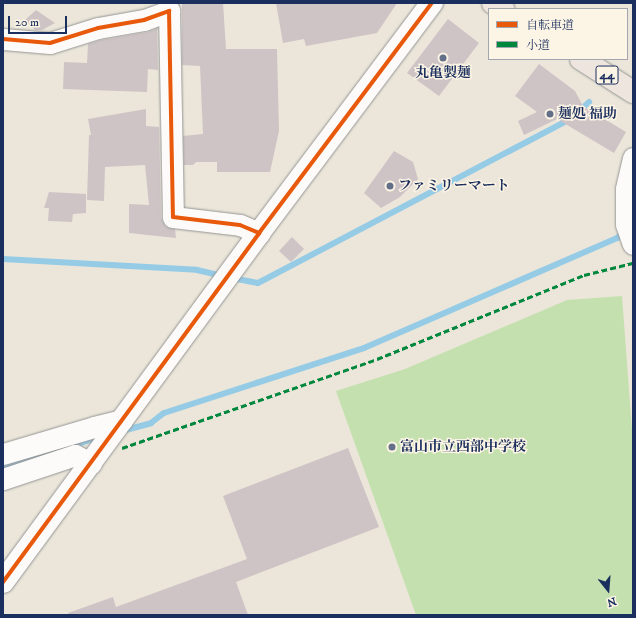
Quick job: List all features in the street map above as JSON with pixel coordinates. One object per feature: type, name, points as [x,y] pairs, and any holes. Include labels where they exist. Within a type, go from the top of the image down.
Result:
[{"type":"main road","name":"44","points":[[583,60],[633,92]]},
{"type":"street","points":[[3,582],[259,233],[432,3]]},
{"type":"street","points":[[3,39],[50,43],[98,28],[144,20],[169,11],[173,217],[240,225],[259,233]]},
{"type":"street","points":[[629,234],[626,189],[633,158]]},
{"type":"street","points":[[3,454],[94,426],[121,421]]},
{"type":"street","points":[[3,479],[75,455],[96,456]]},
{"type":"green space","points":[[622,296],[633,444],[633,615],[416,615],[336,391],[405,369],[567,300]]},
{"type":"building","points":[[223,3],[226,49],[277,49],[279,131],[270,172],[217,172],[217,162],[196,162],[193,165],[184,165],[183,136],[203,134],[200,66],[182,65],[182,4]]},
{"type":"building","points":[[276,3],[397,3],[377,33],[306,46],[304,39],[283,43]]},
{"type":"building","points":[[36,10],[55,23],[42,30],[35,30],[25,20]]},
{"type":"building","name":"丸亀製麺","points":[[448,19],[479,43],[439,96],[407,73]]},
{"type":"building","points":[[157,28],[158,70],[148,69],[147,92],[63,89],[64,62],[87,63],[88,44],[101,40],[148,32]]},
{"type":"building","points":[[539,64],[575,91],[583,106],[626,132],[614,153],[557,119],[524,135],[518,121],[537,112],[515,96]]},
{"type":"building","points":[[146,109],[146,126],[159,127],[161,218],[166,227],[175,229],[176,238],[129,233],[129,204],[149,205],[145,165],[105,167],[104,201],[87,200],[89,135],[91,135],[88,119]]},
{"type":"building","name":"ファミリーマート","points":[[394,151],[413,162],[418,179],[400,197],[381,208],[364,193]]},
{"type":"building","points":[[49,192],[86,194],[86,213],[73,214],[72,222],[48,221],[49,208],[44,208]]},
{"type":"building","points":[[292,237],[304,249],[291,262],[279,251]]},
{"type":"building","points":[[348,448],[379,527],[236,582],[248,615],[69,615],[68,613],[113,597],[116,607],[247,559],[223,496]]},
{"type":"waterway","points":[[578,112],[589,102]]},
{"type":"waterway","points":[[232,278],[258,283],[570,119]]},
{"type":"waterway","points":[[122,431],[151,423],[164,413],[364,348],[617,238],[625,231]]},
{"type":"waterway","points":[[3,259],[197,270],[223,276]]},
{"type":"waterway","points":[[3,468],[102,436]]},
{"type":"marked path","points":[[122,448],[377,359],[584,275],[633,263]]},
{"type":"cycle path","points":[[3,582],[259,233],[432,3]]},
{"type":"cycle path","points":[[3,39],[50,43],[98,28],[144,20],[169,11],[173,217],[240,225],[259,233]]},
{"type":"place","name":"丸亀製麺","points":[[443,58]]},
{"type":"place","name":"麺処 福助","points":[[550,114]]},
{"type":"place","name":"ファミリーマート","points":[[390,186]]},
{"type":"place","name":"富山市立西部中学校","points":[[392,447]]}]
